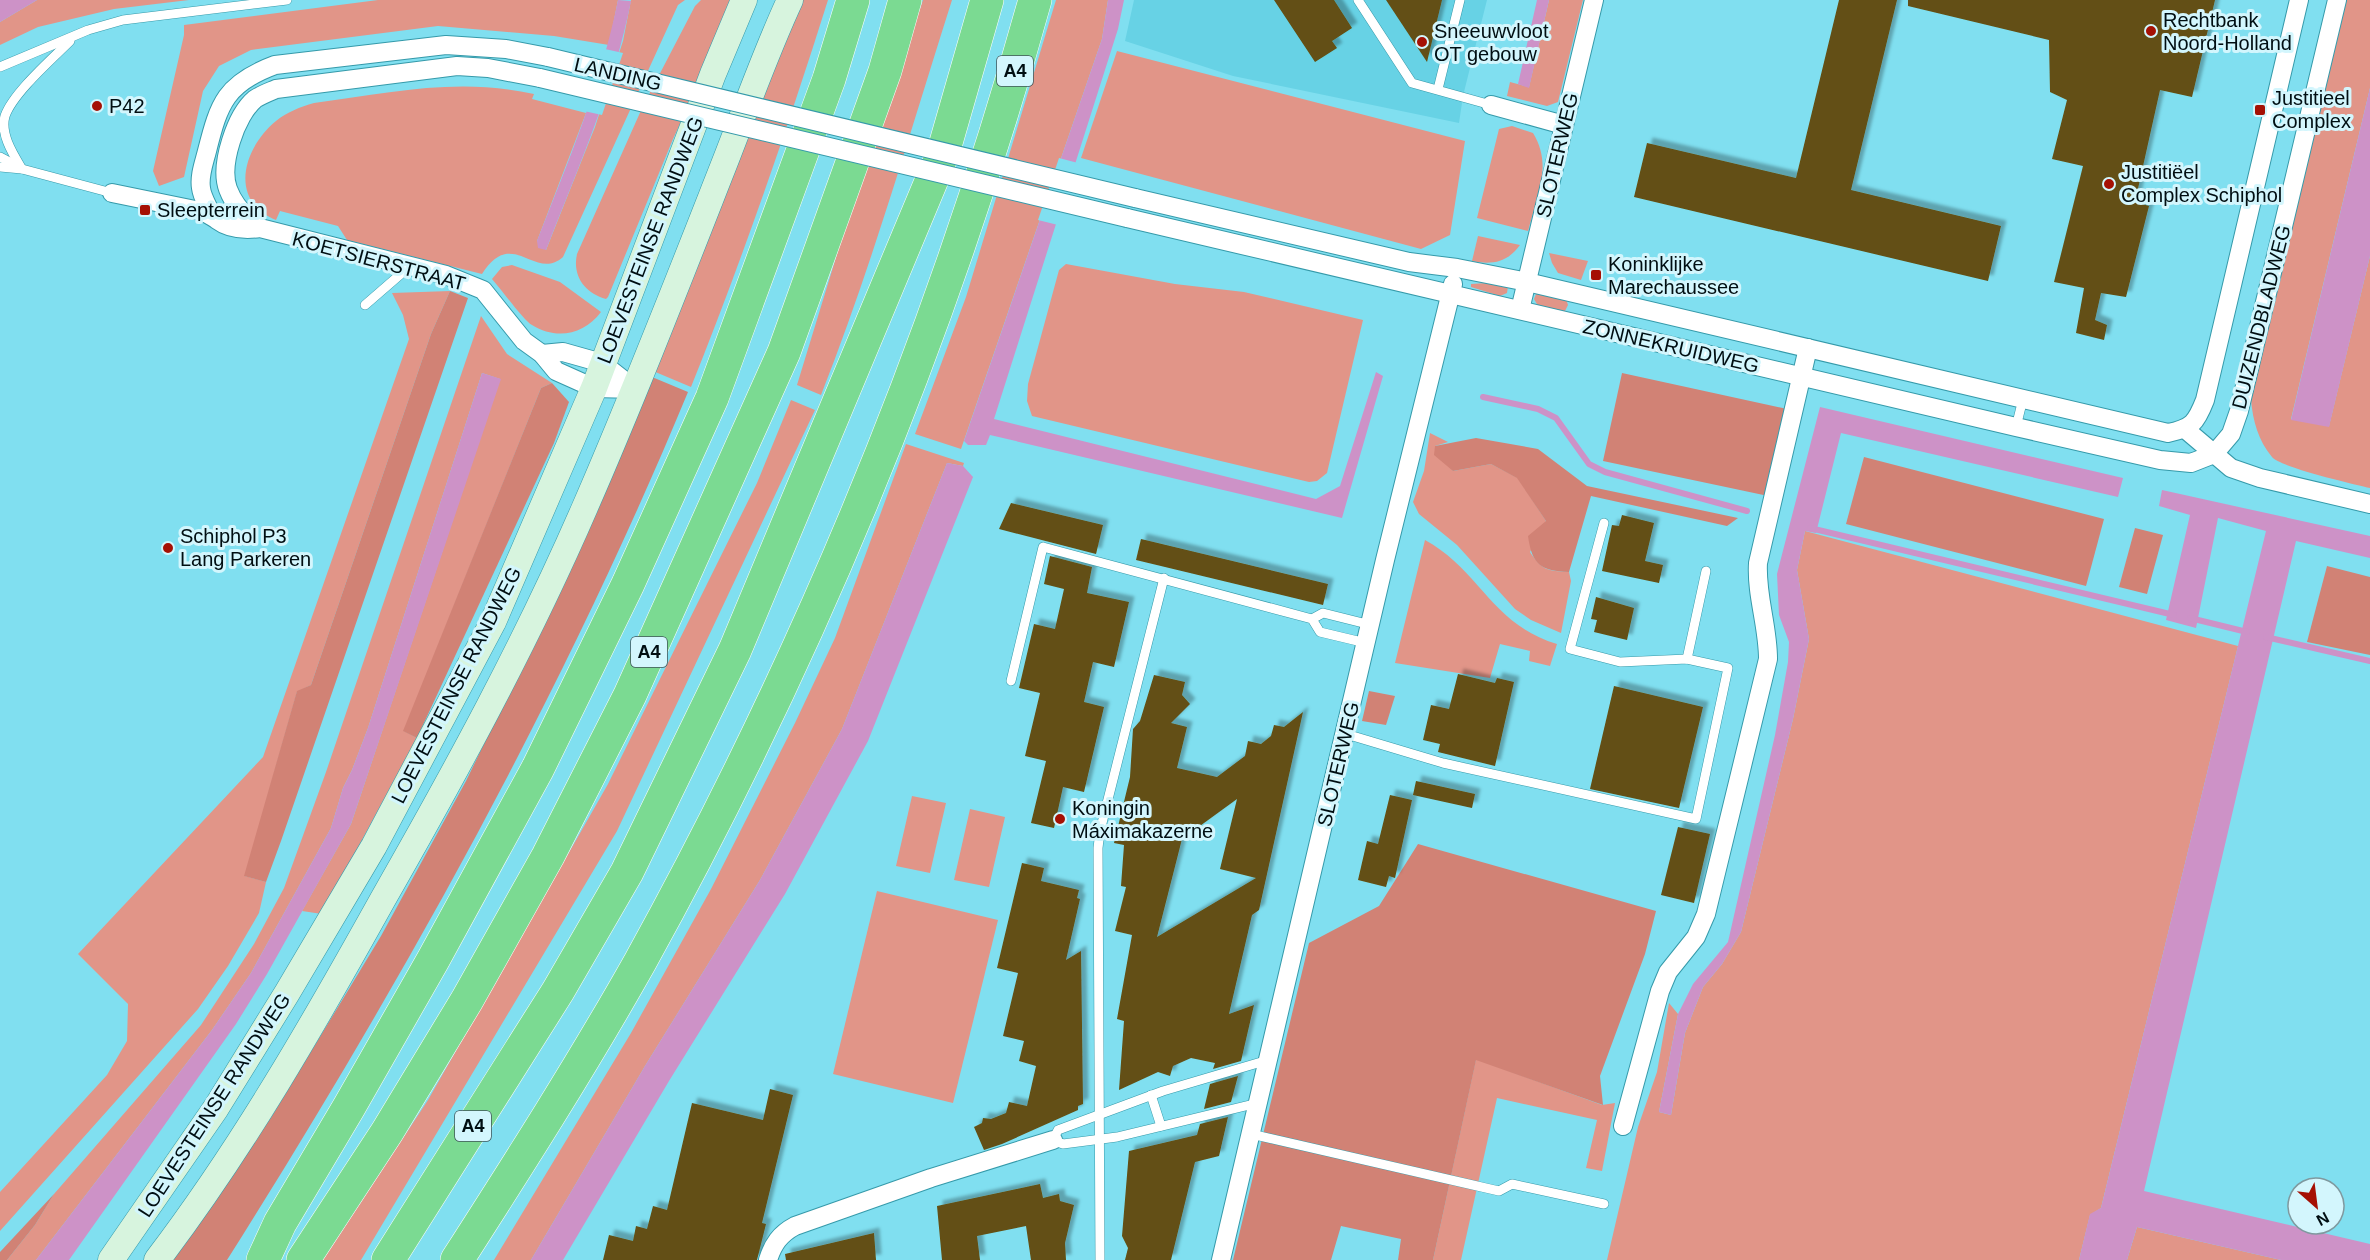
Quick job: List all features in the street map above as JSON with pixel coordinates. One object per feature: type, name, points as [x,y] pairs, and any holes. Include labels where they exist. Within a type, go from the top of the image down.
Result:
[{"type":"highway","name":"A4","points":[[263,1260],[280,1223],[388,1038],[533,778],[628,584],[712,398],[829,79],[853,0]]},
{"type":"highway","name":"A4","points":[[303,1260],[387,1132],[467,1000],[548,856],[630,695],[784,352],[885,71],[905,0]]},
{"type":"highway","name":"A4","points":[[388,1260],[558,991],[627,872],[735,650],[943,153],[987,0]]},
{"type":"highway","name":"A4","points":[[457,1260],[524,1155],[639,963],[725,800],[802,640],[900,406],[995,141],[1035,0]]},
{"type":"street","name":"LOEVESTEINSE RANDWEG","points":[[157,1260],[241,1138],[314,1022],[470,746],[533,622],[635,389],[763,57],[790,0]]},
{"type":"street","name":"SLOTERWEG","points":[[1520,310],[1594,0]]},
{"type":"street","name":"DUIZENDBLADWEG","points":[[2185,429],[2198,419],[2205,400],[2299,0]]},
{"type":"street","name":"DUIZENDBLADWEG","points":[[2214,454],[2231,434],[2239,411],[2337,0]]},
{"type":"street","name":"LOEVESTEINSE RANDWEG","points":[[111,1260],[216,1108],[287,993],[374,846],[493,622],[594,388],[705,95],[731,34],[747,4]]},
{"type":"street","name":"LANDING","points":[[211,214],[201,189],[201,175],[214,123],[224,99],[251,74],[275,65],[446,45],[506,49],[548,57],[1134,198]]},
{"type":"street","name":"LANDING","points":[[235,204],[227,187],[227,167],[233,135],[243,113],[256,99],[276,89],[457,66],[488,68],[540,78],[1127,218]]},
{"type":"street","points":[[1491,105],[1564,125]]},
{"type":"street","name":"KOETSIERSTRAAT","points":[[112,193],[211,214],[218,221],[244,230],[260,228],[446,275],[483,290],[524,341],[542,354],[556,371],[594,388],[635,389]]},
{"type":"street","name":"ZONNEKRUIDWEG","points":[[1134,198],[1410,262],[1457,268],[1527,282],[2168,433],[2185,429]]},
{"type":"street","name":"KOETSIERSTRAAT","points":[[235,204],[260,228]]},
{"type":"street","name":"ZONNEKRUIDWEG","points":[[1127,218],[2160,460],[2191,463],[2214,454]]},
{"type":"street","name":"SLOTERWEG","points":[[1221,1260],[1457,268]]},
{"type":"street","points":[[1623,1126],[1660,991],[1668,972],[1696,938],[1706,914],[1768,659],[1768,637],[1757,582],[1758,562],[1808,348]]},
{"type":"street","points":[[542,354],[563,352],[602,363],[635,389]]},
{"type":"street","points":[[2185,429],[2231,468],[2260,478],[2370,504]]},
{"type":"street","points":[[768,1260],[774,1243],[783,1232],[795,1226],[931,1178],[1053,1140]]},
{"type":"lane","points":[[0,67],[123,20],[286,0]]},
{"type":"lane","points":[[763,57],[778,0]]},
{"type":"lane","points":[[1358,0],[1412,83],[1491,105]]},
{"type":"lane","points":[[1438,89],[1460,0]]},
{"type":"lane","points":[[22,169],[11,152],[5,136],[5,117],[29,82],[74,37]]},
{"type":"lane","name":"KOETSIERSTRAAT","points":[[0,157],[22,169]]},
{"type":"lane","name":"KOETSIERSTRAAT","points":[[0,167],[22,169],[112,193]]},
{"type":"lane","points":[[211,214],[235,204]]},
{"type":"lane","points":[[365,305],[410,266]]},
{"type":"lane","points":[[2016,427],[2023,399]]},
{"type":"lane","points":[[1346,734],[1443,763],[1696,819],[1728,668],[1687,659],[1620,662],[1570,649],[1604,523]]},
{"type":"lane","points":[[1011,681],[1043,547],[1312,620],[1320,632],[1366,643]]},
{"type":"lane","points":[[1687,659],[1706,571]]},
{"type":"lane","points":[[1100,1260],[1099,840],[1164,578]]},
{"type":"lane","points":[[1312,620],[1323,613],[1371,625]]},
{"type":"lane","points":[[1258,1103],[1100,1139],[1063,1144],[1053,1140],[1058,1130],[1151,1095],[1268,1060]]},
{"type":"lane","points":[[1151,1095],[1161,1126]]},
{"type":"lane","points":[[1251,1134],[1499,1191],[1512,1184],[1604,1204]]},
{"type":"shaded area","points":[[0,0],[37,0],[0,22]]},
{"type":"shaded area","points":[[37,0],[189,0],[114,9],[38,27],[0,45],[0,22]]},
{"type":"shaded area","points":[[378,0],[618,0],[609,45],[554,36],[438,26],[251,50],[219,66],[203,91],[184,177],[159,186],[153,171],[184,35],[184,25]]},
{"type":"shaded area","points":[[618,0],[631,1],[605,96],[546,250],[538,248],[537,241],[572,152],[603,62]]},
{"type":"shaded area","points":[[631,0],[685,0],[678,5],[563,257],[553,263],[543,263],[513,254],[503,255],[493,261],[482,274],[347,240],[338,226],[280,211],[276,220],[261,211],[251,200],[246,187],[246,174],[255,145],[276,121],[294,110],[314,103],[424,88],[506,89],[534,94],[532,99],[586,113],[537,241],[546,250],[595,127],[623,41]]},
{"type":"shaded area","points":[[701,0],[737,0],[673,139],[606,299],[592,293],[578,276],[577,254],[643,106],[695,6]]},
{"type":"shaded area","points":[[799,0],[828,0],[763,195],[691,387],[653,371]]},
{"type":"shaded area","points":[[923,0],[952,0],[874,248],[821,395],[797,385],[845,228]]},
{"type":"shaded area","points":[[1056,0],[1108,0],[1102,39],[961,449],[915,434],[966,297]]},
{"type":"shaded area","points":[[1108,0],[1124,0],[1118,29],[994,419],[1316,499],[1340,486],[1376,372],[1383,376],[1342,518],[990,435],[986,445],[968,445],[964,441],[1102,39]]},
{"type":"shaded area","points":[[1134,0],[1487,0],[1463,96],[1459,123],[1233,76],[1125,41]]},
{"type":"shaded area","points":[[1537,0],[1549,0],[1529,88],[1518,84]]},
{"type":"shaded area","points":[[1549,0],[1583,0],[1558,102],[1547,106],[1507,96],[1510,82],[1529,87]]},
{"type":"shaded area","points":[[2346,0],[2370,0],[2370,88],[2291,419],[2329,426],[2370,256],[2370,488],[2288,466],[2272,457],[2257,430],[2251,400]]},
{"type":"shaded area","points":[[1117,51],[1465,141],[1450,235],[1421,249],[1081,158]]},
{"type":"shaded area","points":[[2370,88],[2370,256],[2329,427],[2291,420]]},
{"type":"shaded area","points":[[1512,126],[1533,133],[1542,157],[1543,169],[1539,193],[1528,231],[1477,218],[1499,129]]},
{"type":"shaded area","points":[[1478,236],[1520,245],[1510,256],[1498,261],[1486,263],[1472,261]]},
{"type":"shaded area","points":[[1549,253],[1588,261],[1581,280],[1558,273]]},
{"type":"shaded area","points":[[1066,264],[1175,284],[1244,292],[1363,320],[1327,473],[1317,481],[1309,482],[1032,416],[1027,401],[1028,384],[1059,270]]},
{"type":"shaded area","points":[[512,265],[560,282],[601,312],[586,326],[569,333],[560,334],[541,330],[528,322],[492,279],[502,267]]},
{"type":"shaded area","points":[[1503,282],[1508,286],[1507,293],[1500,296],[1471,287],[1471,284]]},
{"type":"shaded area","points":[[450,291],[431,334],[311,685],[297,692],[245,876],[266,882],[259,913],[228,966],[198,1009],[0,1231],[0,1192],[107,1075],[127,1041],[128,1004],[78,954],[263,757],[409,339],[403,315],[392,293]]},
{"type":"shaded area","points":[[450,291],[468,298],[281,841],[266,882],[244,876],[297,691],[311,685],[431,334]]},
{"type":"shaded area","points":[[1541,291],[1566,299],[1568,305],[1564,313],[1538,306],[1534,299]]},
{"type":"shaded area","points":[[481,316],[507,354],[552,383],[541,388],[404,731],[417,738],[322,914],[302,911],[351,824],[500,379],[482,373],[368,728],[343,788],[331,828],[251,973],[212,1030],[36,1260],[7,1260],[35,1225],[54,1194],[201,1025],[254,944],[284,888],[326,772]]},
{"type":"shaded area","points":[[482,373],[501,379],[351,824],[267,974],[236,1024],[69,1260],[36,1260],[212,1030],[251,973],[331,828],[343,788],[368,728]]},
{"type":"shaded area","points":[[1622,373],[1801,412],[1782,499],[1603,461]]},
{"type":"shaded area","points":[[652,377],[688,392],[588,616],[476,835],[355,1050],[227,1260],[171,1260],[272,1116],[381,936],[466,781],[548,612]]},
{"type":"shaded area","points":[[552,383],[569,402],[554,443],[417,738],[403,731],[541,388]]},
{"type":"shaded area","points":[[791,400],[815,410],[617,831],[361,1260],[323,1260],[428,1100],[608,784],[757,483]]},
{"type":"shaded area","points":[[1820,407],[2123,478],[2118,497],[1841,433],[1816,533],[1805,531],[1797,570],[1809,639],[1793,719],[1741,932],[1722,964],[1703,987],[1685,1033],[1671,1115],[1659,1112],[1678,1014],[1693,984],[1728,942],[1775,735],[1788,662],[1789,642],[1779,615],[1777,574]]},
{"type":"shaded area","points":[[1430,433],[1448,442],[1435,446],[1453,471],[1491,464],[1518,478],[1546,521],[1530,552],[1542,566],[1555,571],[1569,572],[1571,581],[1561,633],[1531,620],[1515,609],[1457,545],[1419,514],[1413,502],[1424,471]]},
{"type":"shaded area","points":[[1476,438],[1538,449],[1587,486],[1738,518],[1727,526],[1591,496],[1569,572],[1551,570],[1535,560],[1528,536],[1546,521],[1517,478],[1491,464],[1453,471],[1434,455],[1435,446]]},
{"type":"shaded area","points":[[906,444],[964,463],[963,466],[947,463],[842,729],[760,880],[645,1066],[531,1260],[494,1260],[631,1033],[711,889],[795,723],[835,638]]},
{"type":"shaded area","points":[[1864,457],[2104,519],[2086,586],[1846,524]]},
{"type":"shaded area","points":[[947,463],[963,466],[973,477],[868,741],[785,894],[669,1081],[563,1260],[531,1260],[645,1066],[760,880],[842,729]]},
{"type":"shaded area","points":[[2162,490],[2370,536],[2370,558],[2296,541],[2144,1191],[2286,1224],[2286,1236],[2336,1236],[2370,1244],[2370,1260],[2281,1260],[2137,1227],[2127,1260],[2079,1260],[2090,1214],[2101,1208],[2266,531],[2218,518],[2196,628],[2166,620],[2190,515],[2159,506]]},
{"type":"shaded area","points":[[2135,528],[2163,535],[2147,594],[2119,587]]},
{"type":"shaded area","points":[[1805,531],[2238,646],[2101,1208],[2090,1215],[2079,1260],[1607,1260],[1638,1127],[1657,1072],[1669,1003],[1678,1014],[1659,1112],[1671,1115],[1685,1033],[1703,987],[1722,964],[1741,932],[1793,719],[1809,639],[1797,570]]},
{"type":"shaded area","points":[[1425,540],[1460,566],[1516,624],[1557,644],[1550,666],[1529,661],[1530,651],[1500,644],[1490,678],[1395,663]]},
{"type":"shaded area","points":[[2327,566],[2370,577],[2370,655],[2307,642]]},
{"type":"shaded area","points":[[1369,691],[1395,696],[1386,725],[1362,721]]},
{"type":"shaded area","points":[[912,796],[946,803],[930,873],[896,866]]},
{"type":"shaded area","points":[[970,809],[1005,817],[989,887],[954,880]]},
{"type":"shaded area","points":[[1418,844],[1656,911],[1645,954],[1600,1076],[1603,1105],[1476,1060],[1433,1260],[1398,1260],[1401,1239],[1341,1226],[1331,1260],[1233,1260],[1309,943],[1379,906]]},
{"type":"shaded area","points":[[877,891],[998,920],[953,1103],[833,1074]]},
{"type":"shaded area","points":[[1476,1059],[1602,1105],[1615,1103],[1602,1171],[1586,1168],[1597,1120],[1497,1098],[1461,1260],[1433,1260]]},
{"type":"shaded area","points":[[54,1194],[35,1225],[7,1260],[0,1260],[0,1252]]},
{"type":"shaded area","points":[[2137,1227],[2281,1260],[2127,1260]]},
{"type":"pier","points":[[605,49],[623,53],[602,115],[584,111]]},
{"type":"pier","points":[[1059,158],[1078,163],[1058,225],[1038,220]]},
{"type":"building","points":[[1274,0],[1334,0],[1352,28],[1332,41],[1337,48],[1315,62]]},
{"type":"building","name":"Sneeuwvloot OT gebouw","points":[[1386,0],[1442,0],[1427,62]]},
{"type":"building","points":[[1839,0],[1897,0],[1851,190],[2001,226],[1988,281],[1634,197],[1647,143],[1796,178]]},
{"type":"building","name":"Justitiëel Complex Schiphol","points":[[1908,0],[2215,0],[2192,97],[2160,90],[2135,202],[2149,206],[2126,297],[2101,293],[2095,320],[2107,325],[2104,340],[2076,333],[2084,288],[2054,282],[2083,166],[2052,159],[2067,100],[2050,92],[2049,40],[1908,6]]},
{"type":"building","points":[[1011,503],[1103,525],[1096,554],[999,529]]},
{"type":"building","points":[[1622,515],[1654,523],[1645,561],[1663,565],[1659,583],[1602,571],[1612,525],[1619,526]]},
{"type":"building","points":[[1141,539],[1328,584],[1323,605],[1136,560]]},
{"type":"building","points":[[1050,556],[1092,567],[1087,593],[1129,602],[1114,667],[1093,662],[1084,702],[1104,707],[1084,792],[1063,787],[1054,828],[1031,823],[1046,761],[1025,756],[1040,693],[1019,688],[1034,624],[1055,629],[1064,589],[1044,584]]},
{"type":"building","points":[[1596,597],[1634,608],[1627,640],[1594,632],[1597,620],[1591,619]]},
{"type":"building","points":[[1458,674],[1495,683],[1497,678],[1514,682],[1495,766],[1438,752],[1440,744],[1423,740],[1431,705],[1449,709]]},
{"type":"building","points":[[1154,675],[1185,682],[1182,695],[1190,704],[1171,723],[1187,727],[1177,768],[1217,777],[1245,756],[1248,741],[1261,744],[1271,736],[1274,725],[1284,727],[1303,712],[1259,910],[1252,915],[1229,1014],[1254,1005],[1241,1061],[1213,1069],[1215,1063],[1191,1058],[1173,1066],[1170,1076],[1158,1072],[1119,1090],[1124,1021],[1117,1019],[1132,935],[1115,931],[1126,887],[1121,886],[1124,845],[1114,843],[1130,777],[1133,729],[1140,721]],"holes":[[[1237,799],[1220,869],[1256,878],[1157,937],[1182,839]]]},
{"type":"building","points":[[1614,686],[1703,707],[1679,808],[1590,789]]},
{"type":"building","points":[[1416,781],[1475,794],[1472,808],[1413,795]]},
{"type":"building","points":[[1390,795],[1412,800],[1395,878],[1389,876],[1386,887],[1358,880],[1367,841],[1378,844]]},
{"type":"building","points":[[1678,827],[1710,834],[1694,903],[1661,895]]},
{"type":"building","points":[[1022,863],[1044,868],[1041,881],[1079,890],[1077,898],[1080,899],[1066,960],[1081,951],[1083,1104],[1078,1106],[1078,1110],[984,1150],[974,1127],[982,1123],[983,1118],[991,1119],[1006,1113],[1009,1102],[1027,1106],[1036,1066],[1019,1061],[1024,1041],[1003,1036],[1018,973],[997,968]]},
{"type":"building","points":[[1238,1076],[1231,1102],[1204,1109],[1210,1084]]},
{"type":"building","points":[[770,1089],[793,1095],[762,1223],[766,1224],[757,1260],[603,1260],[609,1235],[633,1241],[636,1226],[647,1229],[653,1206],[667,1210],[692,1103],[763,1120]]},
{"type":"building","points":[[1228,1117],[1219,1156],[1195,1162],[1171,1260],[1125,1260],[1128,1248],[1122,1236],[1129,1151],[1197,1135],[1200,1124]]},
{"type":"building","points":[[1040,1184],[1043,1198],[1059,1194],[1060,1201],[1074,1205],[1065,1243],[1066,1260],[1031,1260],[1026,1226],[977,1236],[980,1260],[942,1260],[937,1206]]},
{"type":"building","points":[[874,1233],[876,1260],[786,1260],[785,1254]]},
{"type":"waterway","points":[[1483,397],[1538,409],[1556,418],[1589,464],[1605,472],[1747,511]]},
{"type":"waterway","points":[[1810,528],[2174,615]]},
{"type":"waterway","points":[[2190,618],[2247,632]]},
{"type":"waterway","points":[[2266,637],[2370,661]]},
{"type":"place","name":"Rechtbank Noord-Holland","points":[[2151,31]]},
{"type":"place","name":"Sneeuwvloot OT gebouw","points":[[1422,42]]},
{"type":"place","name":"P42","points":[[97,106]]},
{"type":"place","name":"Justitieel Complex","points":[[2260,110]]},
{"type":"place","name":"Justitiëel Complex Schiphol","points":[[2109,184]]},
{"type":"place","name":"Sleepterrein","points":[[145,210]]},
{"type":"place","name":"Koninklijke Marechaussee","points":[[1596,275]]},
{"type":"place","name":"Schiphol P3 Lang Parkeren","points":[[168,548]]},
{"type":"place","name":"Koningin Máximakazerne","points":[[1060,819]]}]
